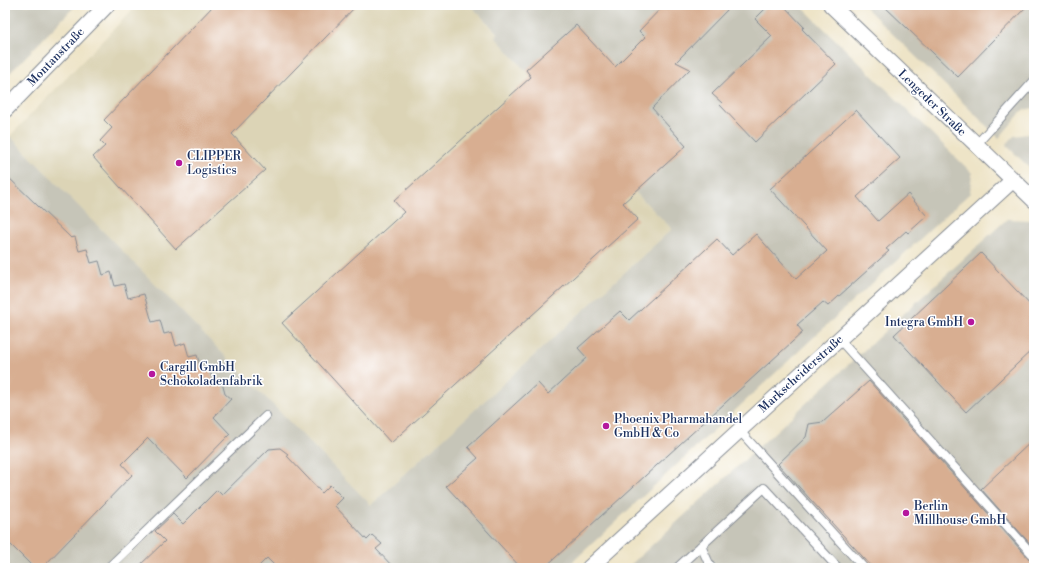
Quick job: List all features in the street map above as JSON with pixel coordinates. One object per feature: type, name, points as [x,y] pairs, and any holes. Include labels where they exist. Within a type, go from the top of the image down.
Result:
[{"type":"street","name":"Montanstraße","points":[[5,110],[107,5]]},
{"type":"street","name":"Lengeder Straße","points":[[831,5],[1034,200]]},
{"type":"street","name":"Markscheiderstraße","points":[[593,567],[739,430],[1013,180]]},
{"type":"lane","points":[[976,145],[1034,81]]},
{"type":"lane","points":[[839,339],[1034,556]]},
{"type":"lane","points":[[108,568],[266,416]]},
{"type":"lane","points":[[739,430],[864,568]]},
{"type":"lane","points":[[677,568],[764,488],[838,568]]},
{"type":"lane","points":[[701,546],[711,568]]},
{"type":"shaded area","points":[[5,5],[76,5],[5,78]]},
{"type":"shaded area","points":[[137,5],[470,5],[498,35],[495,37],[635,192],[672,229],[371,505],[10,136]]},
{"type":"shaded area","points":[[470,5],[800,5],[972,173],[970,193],[566,568],[5,568],[5,141],[10,136],[371,505],[672,229],[635,192],[495,37],[498,34]]},
{"type":"shaded area","points":[[863,5],[1034,5],[1034,108],[1023,110],[999,138]]},
{"type":"shaded area","points":[[1034,133],[1034,172],[1006,145],[1014,136]]},
{"type":"shaded area","points":[[1007,219],[1031,220],[1034,223],[1034,568],[627,568]]},
{"type":"building","points":[[214,5],[357,5],[232,134],[265,170],[176,249],[93,157],[105,146],[100,141],[112,128],[104,120]]},
{"type":"building","points":[[664,5],[732,5],[676,62],[690,69],[652,108],[686,146],[623,203],[638,219],[391,443],[282,323],[404,212],[394,201],[531,77],[526,70],[576,25],[615,67],[645,37],[639,31]]},
{"type":"building","points":[[769,5],[783,5],[804,27],[802,29],[836,64],[755,142],[720,105],[722,103],[712,94],[772,36],[755,19]]},
{"type":"building","points":[[883,5],[1028,5],[958,77]]},
{"type":"building","name":"Phoenix Pharmahandel GmbH & Co","points":[[856,110],[900,158],[857,197],[878,221],[908,194],[927,216],[908,233],[906,231],[886,249],[889,251],[828,306],[823,302],[797,325],[803,332],[544,568],[521,568],[446,486],[478,458],[468,447],[538,383],[548,394],[587,358],[578,348],[620,311],[629,320],[717,239],[732,255],[756,234],[796,279],[827,251],[770,189]]},
{"type":"building","name":"Cargill GmbH Schokoladenfabrik","points":[[5,174],[71,238],[75,237],[79,251],[87,249],[91,263],[99,261],[103,275],[111,272],[115,286],[124,284],[128,298],[144,294],[152,322],[160,320],[164,334],[172,332],[176,346],[185,343],[189,357],[197,355],[201,369],[209,367],[213,381],[221,379],[225,394],[231,399],[214,417],[230,434],[187,478],[148,438],[122,464],[132,475],[42,568],[34,568],[5,539]]},
{"type":"building","name":"Integra GmbH","points":[[981,253],[1034,309],[1034,348],[966,412],[894,335]]},
{"type":"building","name":"Berlin Millhouse GmbH","points":[[869,381],[1030,560],[1034,561],[1034,568],[873,568],[778,464],[806,437],[809,424],[823,422]]},
{"type":"building","points":[[1034,439],[1034,548],[981,489]]},
{"type":"building","points":[[280,448],[288,454],[287,456],[322,493],[330,485],[343,498],[335,506],[367,540],[372,535],[382,544],[376,549],[394,568],[277,568],[267,558],[257,568],[137,568],[165,541],[155,531],[173,514],[183,524],[217,490],[222,495],[269,449]]},
{"type":"place","name":"CLIPPER Logistics","points":[[179,163]]},
{"type":"place","name":"Integra GmbH","points":[[971,322]]},
{"type":"place","name":"Cargill GmbH Schokoladenfabrik","points":[[152,374]]},
{"type":"place","name":"Phoenix Pharmahandel GmbH & Co","points":[[606,426]]},
{"type":"place","name":"Berlin Millhouse GmbH","points":[[906,513]]}]
